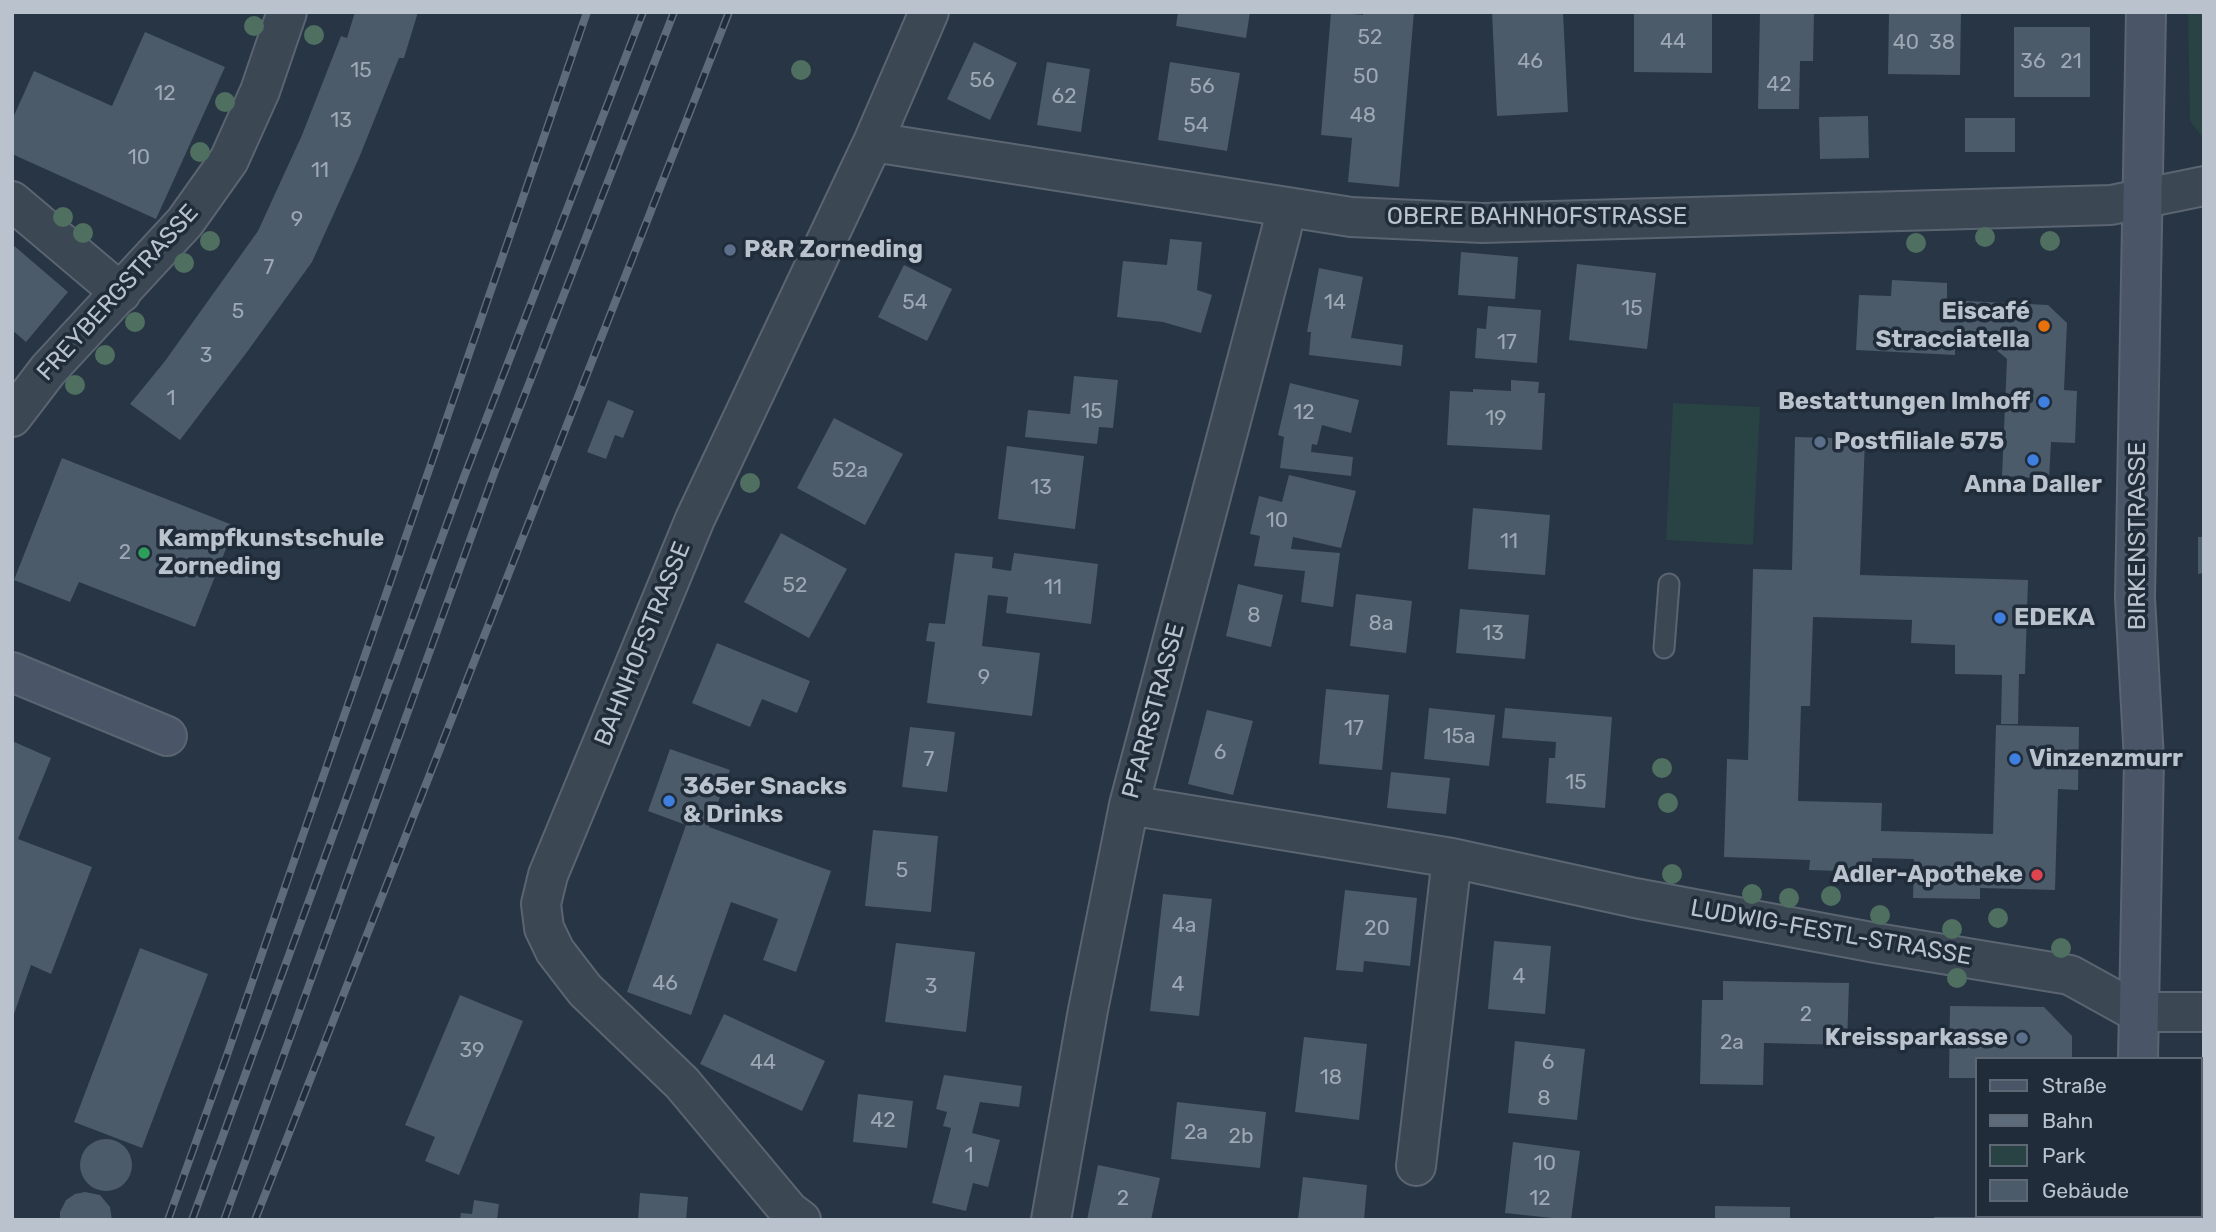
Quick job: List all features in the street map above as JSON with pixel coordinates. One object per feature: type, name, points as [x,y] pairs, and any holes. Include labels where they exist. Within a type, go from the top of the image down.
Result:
[{"type":"street","name":"FREYBERGSTRASSE","points":[[12,417],[48,370],[185,222],[229,160],[260,91],[287,12]]},
{"type":"street","name":"BAHNHOFSTRASSE","points":[[801,1220],[789,1211],[682,1083],[585,990],[555,951],[544,928],[541,904],[548,875],[695,519],[873,142],[929,12]]},
{"type":"street","name":"BIRKENSTRASSE","points":[[2138,1057],[2144,760],[2135,598],[2146,12]]},
{"type":"street","name":"OBERE BAHNHOFSTRASSE","points":[[873,142],[1163,186],[1286,208],[1364,218],[1482,223],[2111,205],[2204,186]]},
{"type":"street","points":[[12,201],[121,293]]},
{"type":"street","name":"PFARRSTRASSE","points":[[1051,1220],[1088,1010],[1129,805],[1286,208]]},
{"type":"street","points":[[12,672],[167,736]]},
{"type":"street","name":"LUDWIG-FESTL-STRASSE","points":[[1129,805],[1452,858],[1634,898],[1876,943],[2070,975],[2137,1012],[2204,1012]]},
{"type":"street","points":[[1416,1166],[1452,858]]},
{"type":"lane","points":[[1664,648],[1669,584]]},
{"type":"green space","points":[[2188,12],[2204,12],[2204,139],[2190,121]]},
{"type":"green space","points":[[1673,403],[1760,407],[1753,545],[1666,540]]},
{"type":"building","points":[[355,12],[418,12],[404,58],[399,58],[359,158],[312,262],[180,440],[130,404],[165,361],[258,231],[302,135],[341,36],[347,38]]},
{"type":"building","points":[[1178,12],[1250,12],[1246,38],[1176,26]]},
{"type":"building","points":[[1331,12],[1363,15],[1363,12],[1414,12],[1399,187],[1348,182],[1352,138],[1321,135]]},
{"type":"building","points":[[1492,12],[1563,12],[1568,112],[1497,116]]},
{"type":"building","points":[[1634,12],[1712,12],[1712,73],[1634,72]]},
{"type":"building","points":[[1889,12],[1961,13],[1960,75],[1888,74]]},
{"type":"building","points":[[1760,13],[1814,14],[1813,61],[1800,61],[1799,109],[1758,109]]},
{"type":"building","points":[[2014,27],[2090,27],[2090,97],[2014,97]]},
{"type":"building","points":[[145,32],[225,67],[156,219],[12,154],[12,120],[34,71],[112,106]]},
{"type":"building","points":[[974,42],[1017,63],[990,120],[947,99]]},
{"type":"building","points":[[1047,62],[1090,69],[1081,132],[1037,125]]},
{"type":"building","points":[[1170,62],[1240,73],[1227,151],[1158,140]]},
{"type":"building","points":[[1868,116],[1869,158],[1820,159],[1819,117]]},
{"type":"building","points":[[1965,118],[2015,118],[2015,152],[1965,152]]},
{"type":"building","points":[[1170,239],[1202,242],[1197,290],[1212,295],[1201,333],[1163,322],[1117,317],[1123,261],[1167,265]]},
{"type":"building","points":[[12,244],[68,292],[26,342],[12,330]]},
{"type":"building","points":[[1461,252],[1518,257],[1515,299],[1458,295]]},
{"type":"building","points":[[1577,264],[1656,273],[1647,349],[1569,340]]},
{"type":"building","points":[[904,265],[952,289],[927,341],[878,317]]},
{"type":"building","points":[[1319,268],[1363,277],[1351,338],[1403,345],[1401,366],[1309,355],[1311,332],[1307,332]]},
{"type":"building","points":[[1892,280],[1947,283],[1947,300],[2048,305],[2067,323],[2064,390],[2077,391],[2075,443],[2051,442],[2049,479],[2002,476],[2007,359],[1995,349],[1955,348],[1955,355],[1856,350],[1859,295],[1891,296]]},
{"type":"building","points":[[1488,306],[1541,310],[1537,363],[1475,358],[1477,328],[1486,329]]},
{"type":"building","points":[[1074,376],[1118,380],[1113,428],[1099,427],[1097,444],[1025,437],[1028,410],[1070,414]]},
{"type":"building","points":[[1511,380],[1539,382],[1538,393],[1545,393],[1542,450],[1447,445],[1450,391],[1511,391]]},
{"type":"building","points":[[1290,383],[1359,400],[1351,433],[1322,425],[1317,445],[1312,444],[1311,452],[1353,457],[1351,476],[1280,468],[1284,437],[1278,435]]},
{"type":"building","points":[[608,400],[634,411],[623,438],[615,435],[606,459],[587,452]]},
{"type":"building","points":[[834,418],[903,454],[865,525],[797,488]]},
{"type":"building","points":[[1795,437],[1865,439],[1860,575],[2028,580],[2025,674],[2019,674],[2018,724],[2001,724],[2002,675],[1955,674],[1955,645],[1911,643],[1912,620],[1813,617],[1810,706],[1801,706],[1798,801],[1882,803],[1881,831],[1993,834],[1996,725],[2079,727],[2078,790],[2058,789],[2055,890],[1980,888],[1980,899],[1913,898],[1914,859],[1872,858],[1872,872],[1809,870],[1810,860],[1724,857],[1727,759],[1748,760],[1753,569],[1792,570]]},
{"type":"building","points":[[1007,446],[1084,456],[1075,529],[998,519]]},
{"type":"building","points":[[62,458],[235,526],[195,627],[79,582],[70,602],[14,580]]},
{"type":"building","points":[[1289,475],[1356,491],[1341,548],[1293,537],[1291,549],[1340,553],[1333,607],[1301,602],[1305,571],[1254,566],[1260,536],[1250,534],[1259,496],[1282,502]]},
{"type":"building","points":[[1473,508],[1550,515],[1545,575],[1468,569]]},
{"type":"building","points":[[781,533],[847,569],[809,638],[744,602]]},
{"type":"building","points":[[2198,537],[2204,537],[2204,573],[2198,574]]},
{"type":"building","points":[[955,553],[993,557],[992,568],[1011,571],[1014,553],[1098,564],[1091,624],[1006,613],[1008,597],[988,595],[982,646],[1040,653],[1032,716],[927,703],[935,642],[926,641],[929,623],[945,624]]},
{"type":"building","points":[[1238,584],[1283,595],[1271,647],[1226,636]]},
{"type":"building","points":[[1356,594],[1412,601],[1406,653],[1350,646]]},
{"type":"building","points":[[1460,609],[1529,615],[1525,659],[1456,653]]},
{"type":"building","points":[[717,643],[810,681],[797,713],[762,699],[750,727],[692,703]]},
{"type":"building","points":[[1326,689],[1389,695],[1382,770],[1319,764]]},
{"type":"building","points":[[1429,708],[1495,715],[1489,766],[1424,759]]},
{"type":"building","points":[[1505,708],[1612,717],[1605,808],[1546,803],[1549,758],[1555,758],[1556,742],[1502,738]]},
{"type":"building","points":[[1207,710],[1253,721],[1233,795],[1188,784]]},
{"type":"building","points":[[910,727],[955,732],[947,792],[902,787]]},
{"type":"building","points":[[12,741],[51,758],[18,839],[92,867],[51,974],[31,965],[13,1017]]},
{"type":"building","points":[[670,749],[730,770],[709,827],[831,871],[796,972],[763,960],[778,919],[731,902],[691,1015],[627,992],[686,825],[648,811]]},
{"type":"building","points":[[1391,772],[1450,778],[1446,814],[1387,808]]},
{"type":"building","points":[[873,830],[938,836],[931,912],[865,906]]},
{"type":"building","points":[[1345,890],[1417,898],[1410,966],[1364,961],[1363,972],[1336,970]]},
{"type":"building","points":[[1163,894],[1212,899],[1199,1016],[1150,1011]]},
{"type":"building","points":[[1494,941],[1551,946],[1545,1014],[1488,1009]]},
{"type":"building","points":[[896,943],[975,952],[966,1032],[885,1022]]},
{"type":"building","points":[[140,948],[208,974],[142,1148],[74,1122]]},
{"type":"building","points":[[1723,981],[1849,983],[1847,1045],[1764,1043],[1763,1085],[1700,1084],[1702,1000],[1723,1000]]},
{"type":"building","points":[[460,995],[523,1021],[459,1175],[425,1161],[435,1137],[405,1125]]},
{"type":"building","points":[[1950,1006],[2044,1007],[2072,1036],[2072,1057],[1974,1057],[1974,1078],[1949,1078]]},
{"type":"building","points":[[724,1014],[825,1061],[802,1111],[700,1064]]},
{"type":"building","points":[[1304,1037],[1367,1044],[1359,1120],[1295,1112]]},
{"type":"building","points":[[1515,1041],[1585,1049],[1577,1120],[1508,1113]]},
{"type":"building","points":[[944,1075],[1022,1086],[1019,1107],[980,1102],[972,1133],[1000,1140],[988,1187],[973,1183],[966,1211],[932,1203],[951,1128],[943,1126],[947,1112],[936,1109]]},
{"type":"building","points":[[858,1094],[913,1101],[907,1148],[853,1142]]},
{"type":"building","points":[[1177,1102],[1266,1112],[1260,1168],[1171,1159]]},
{"type":"building","points":[[106,1139],[116,1141],[124,1147],[130,1155],[130,1175],[124,1183],[116,1189],[106,1191],[96,1189],[88,1183],[82,1175],[80,1165],[82,1155],[88,1147],[96,1141]]},
{"type":"building","points":[[1513,1142],[1580,1151],[1571,1220],[1505,1213]]},
{"type":"building","points":[[1098,1165],[1160,1178],[1151,1220],[1087,1220]]},
{"type":"building","points":[[1303,1177],[1367,1185],[1364,1220],[1298,1220]]},
{"type":"building","points":[[85,1192],[100,1195],[110,1207],[112,1220],[60,1220],[60,1212],[66,1200]]},
{"type":"building","points":[[640,1193],[688,1197],[686,1220],[638,1220]]},
{"type":"building","points":[[474,1200],[499,1204],[497,1220],[460,1220],[461,1213],[472,1214]]},
{"type":"building","points":[[1715,1206],[1790,1207],[1790,1220],[1715,1220]]},
{"type":"building","points":[[1935,1217],[1978,1218],[1978,1220],[1929,1220]]},
{"type":"railway","points":[[168,1220],[587,12]]},
{"type":"railway","points":[[192,1220],[464,477],[643,12]]},
{"type":"railway","points":[[224,1220],[495,471],[674,12]]},
{"type":"railway","points":[[255,1220],[729,12]]},
{"type":"place","name":"P&R Zorneding","points":[[730,250]]},
{"type":"place","name":"Eiscafé Stracciatella","points":[[2044,326]]},
{"type":"place","name":"Bestattungen Imhoff","points":[[2044,402]]},
{"type":"place","name":"Postfiliale 575","points":[[1820,442]]},
{"type":"place","name":"Anna Daller","points":[[2033,460]]},
{"type":"place","name":"Kampfkunstschule Zorneding","points":[[144,553]]},
{"type":"place","name":"EDEKA","points":[[2000,618]]},
{"type":"place","name":"Vinzenzmurr","points":[[2015,759]]},
{"type":"place","name":"365er Snacks & Drinks","points":[[669,801]]},
{"type":"place","name":"Adler-Apotheke","points":[[2037,875]]},
{"type":"place","name":"Kreissparkasse","points":[[2022,1038]]}]
